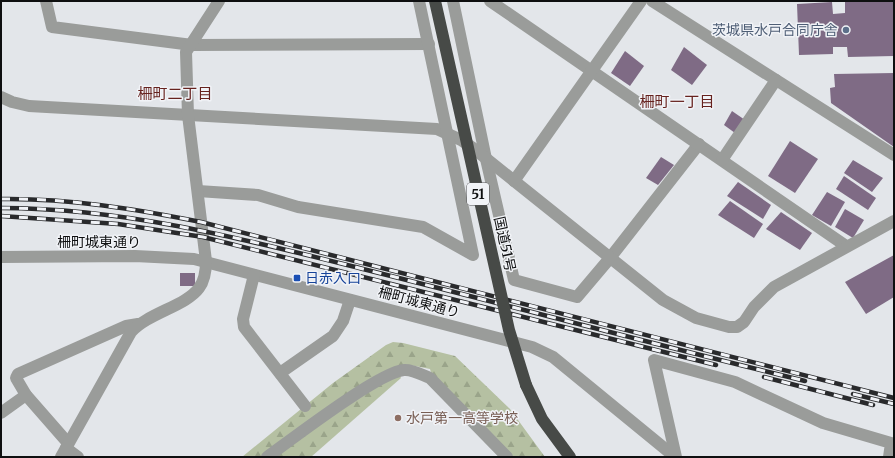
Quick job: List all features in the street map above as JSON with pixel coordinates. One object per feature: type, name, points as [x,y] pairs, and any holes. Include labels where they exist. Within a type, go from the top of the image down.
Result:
[{"type":"highway","name":"国道51号","points":[[435,1],[508,330],[526,385],[542,419],[570,457]]},
{"type":"street","points":[[46,1],[52,27],[192,45],[429,44]]},
{"type":"street","points":[[78,457],[65,449],[26,395],[16,378],[18,374],[126,326],[138,324],[192,295],[198,290],[205,274],[206,261],[188,115],[186,52],[192,45],[219,1]]},
{"type":"street","points":[[198,191],[258,195],[298,207],[423,227],[473,255],[419,1]]},
{"type":"street","points":[[453,1],[486,159],[514,280],[577,297],[610,258],[699,144]]},
{"type":"street","points":[[490,1],[591,69],[846,246]]},
{"type":"street","points":[[514,181],[640,1]]},
{"type":"street","points":[[652,1],[894,155]]},
{"type":"street","points":[[722,160],[776,80]]},
{"type":"street","points":[[1,97],[12,102],[29,106],[437,129],[461,140],[662,300],[681,311],[702,320],[729,327],[737,327],[744,322],[754,307],[774,286],[894,221]]},
{"type":"street","name":"柵町城東通り","points":[[1,258],[170,257],[206,261],[540,350],[553,357],[676,457]]},
{"type":"street","points":[[254,274],[243,319],[244,327],[306,406]]},
{"type":"street","points":[[280,373],[333,336],[343,321],[350,300]]},
{"type":"street","points":[[65,449],[123,344],[138,324]]},
{"type":"street","points":[[676,457],[654,360],[735,382],[823,423],[890,443],[889,457]]},
{"type":"street","points":[[267,457],[362,390],[390,374],[404,370],[417,372],[430,378],[507,457]]},
{"type":"street","points":[[1,413],[26,395]]},
{"type":"green space","points":[[393,342],[403,343],[455,356],[510,409],[545,457],[512,457],[432,376],[430,369],[410,365],[397,366],[374,377],[260,457],[242,457],[333,383],[386,345]]},
{"type":"green space","points":[[400,376],[401,378],[311,457],[272,457],[387,379]]},
{"type":"building","name":"茨城県水戸合同庁舎","points":[[894,1],[894,56],[848,57],[847,47],[833,47],[833,54],[799,55],[797,4],[832,2],[833,14],[845,13],[845,2]]},
{"type":"building","points":[[684,47],[707,65],[692,85],[671,70]]},
{"type":"building","points":[[625,51],[644,66],[630,86],[611,73]]},
{"type":"building","points":[[894,73],[894,147],[831,103],[830,88],[835,87],[834,74]]},
{"type":"building","points":[[732,111],[745,120],[735,133],[724,125]]},
{"type":"building","points":[[790,141],[818,159],[795,193],[768,176]]},
{"type":"building","points":[[661,157],[674,165],[658,185],[646,178]]},
{"type":"building","points":[[853,160],[883,178],[872,192],[844,173]]},
{"type":"building","points":[[844,176],[876,198],[868,210],[836,189]]},
{"type":"building","points":[[738,182],[771,205],[763,219],[727,196]]},
{"type":"building","points":[[827,192],[845,202],[831,226],[812,215]]},
{"type":"building","points":[[730,201],[763,224],[754,238],[718,215]]},
{"type":"building","points":[[845,209],[864,220],[853,238],[835,227]]},
{"type":"building","points":[[781,212],[812,233],[800,250],[766,229]]},
{"type":"building","points":[[894,255],[894,297],[866,314],[845,282]]},
{"type":"building","points":[[180,273],[195,273],[195,286],[180,286]]},
{"type":"railway","points":[[1,199],[76,202],[201,222],[894,398]]},
{"type":"railway","points":[[1,208],[47,209],[93,213],[184,227],[274,247],[805,381]]},
{"type":"railway","points":[[1,216],[118,224],[203,237],[716,365]]},
{"type":"railway","points":[[764,377],[873,405]]},
{"type":"railway","points":[[853,394],[894,404]]},
{"type":"place","name":"茨城県水戸合同庁舎","points":[[846,30]]},
{"type":"place","name":"日赤入口","points":[[297,278]]},
{"type":"place","name":"水戸第一高等学校","points":[[398,418]]},
{"type":"district","name":"柵町二丁目","points":[[175,93]]},
{"type":"district","name":"柵町一丁目","points":[[677,101]]}]
